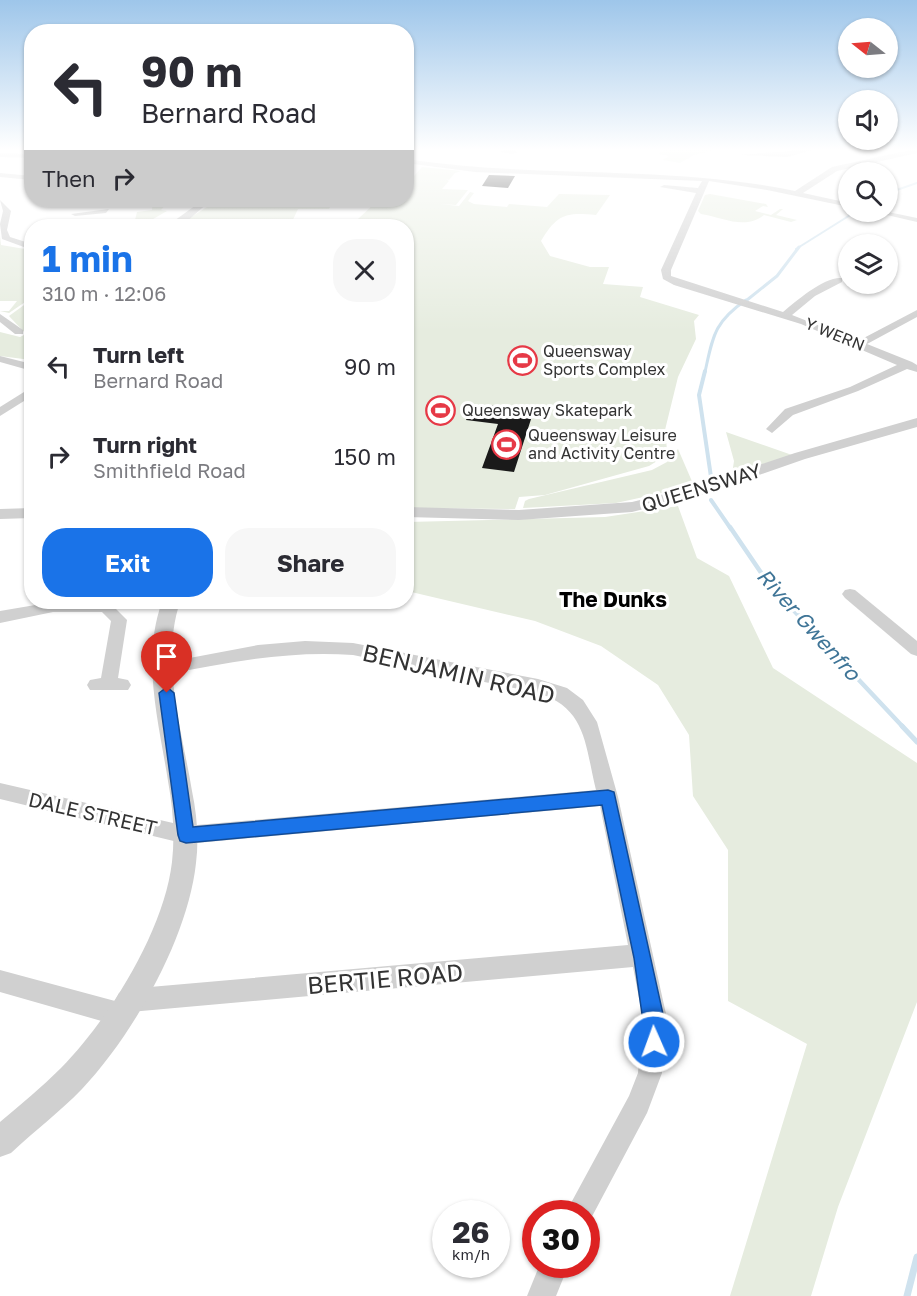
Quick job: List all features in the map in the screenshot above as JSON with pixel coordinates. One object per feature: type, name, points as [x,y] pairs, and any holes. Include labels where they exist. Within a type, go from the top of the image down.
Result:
[{"type":"street","points":[[7,210],[3,230],[6,238],[24,244]]},
{"type":"street","name":"Y WERN","points":[[693,210],[665,274],[677,283],[785,315],[912,366]]},
{"type":"street","points":[[75,214],[106,212]]},
{"type":"street","points":[[898,216],[917,220]]},
{"type":"street","points":[[785,315],[812,294],[838,281]]},
{"type":"street","points":[[860,344],[917,313]]},
{"type":"street","points":[[0,317],[19,332]]},
{"type":"street","points":[[0,359],[24,366]]},
{"type":"street","points":[[772,429],[789,412],[912,366]]},
{"type":"street","points":[[0,412],[24,396]]},
{"type":"street","points":[[917,410],[917,415]]},
{"type":"street","name":"QUEENSWAY","points":[[414,512],[519,515],[632,507],[698,491],[800,456],[917,422]]},
{"type":"street","points":[[0,514],[24,513]]},
{"type":"street","points":[[850,594],[917,650]]},
{"type":"street","points":[[0,617],[42,609]]},
{"type":"street","points":[[109,609],[119,620],[109,685]]},
{"type":"street","points":[[0,1142],[80,1069],[123,1007],[170,919],[183,876],[186,835],[163,669],[164,620],[168,609]]},
{"type":"street","name":"BENJAMIN ROAD","points":[[163,669],[273,648],[324,645],[538,686],[561,693],[577,705],[588,722],[608,797],[654,1014],[651,1073],[638,1104],[586,1200]]},
{"type":"street","name":"DALE STREET","points":[[0,791],[186,835],[608,797]]},
{"type":"street","name":"BERTIE ROAD","points":[[123,1007],[642,955]]},
{"type":"street","points":[[0,981],[123,1007]]},
{"type":"street","points":[[541,1296],[549,1278]]},
{"type":"shaded area","points":[[202,210],[297,210],[293,219],[188,219]]},
{"type":"shaded area","name":"Queensway Sports Complex","points":[[367,210],[599,210],[596,215],[577,214],[563,217],[552,225],[541,241],[550,256],[590,267],[609,267],[603,284],[643,287],[640,297],[699,315],[694,321],[696,339],[678,377],[665,430],[667,450],[662,458],[649,466],[545,495],[519,497],[515,509],[414,508],[414,219],[358,219]]},
{"type":"shaded area","points":[[756,210],[771,215],[781,210],[776,215],[797,220],[791,222],[764,215],[749,222],[742,222],[701,214],[698,211]]},
{"type":"shaded area","points":[[167,211],[153,219],[135,219],[137,212]]},
{"type":"shaded area","points":[[0,236],[1,245],[24,249],[24,303],[9,313],[0,311],[9,311],[17,301],[0,301]]},
{"type":"shaded area","points":[[24,305],[24,332],[9,316]]},
{"type":"shaded area","points":[[0,332],[20,337],[24,335],[24,359],[0,356]]},
{"type":"shaded area","points":[[726,432],[792,455],[732,474],[734,461]]},
{"type":"shaded area","points":[[678,449],[694,486],[616,503],[523,508],[525,501],[529,499],[652,470],[667,462]]},
{"type":"shaded area","points":[[678,506],[697,558],[729,576],[773,668],[917,763],[917,1002],[838,1207],[811,1296],[730,1296],[807,1044],[728,1001],[728,850],[693,796],[689,735],[658,685],[601,646],[535,621],[414,593],[414,522],[605,517]]},
{"type":"building","name":"Queensway Leisure and Activity Centre","points":[[490,405],[533,413],[514,472],[482,468],[498,424],[466,420],[472,406],[489,408]]},
{"type":"waterway","name":"River Gwenfro","points":[[799,247],[839,222]]},
{"type":"waterway","name":"River Gwenfro","points":[[747,300],[777,276],[799,247]]},
{"type":"waterway","name":"River Gwenfro","points":[[705,372],[716,331],[727,315],[746,300]]},
{"type":"waterway","name":"River Gwenfro","points":[[705,371],[699,395],[711,477]]},
{"type":"waterway","name":"River Gwenfro","points":[[711,500],[731,529]]},
{"type":"waterway","name":"River Gwenfro","points":[[730,527],[768,583],[903,727]]},
{"type":"waterway","name":"River Gwenfro","points":[[902,726],[917,742]]},
{"type":"waterway","name":"River Gwenfro","points":[[907,1296],[917,1257]]},
{"type":"place","name":"Queensway Sports Complex","points":[[522,360]]},
{"type":"place","name":"Queensway Skatepark","points":[[441,410]]},
{"type":"place","name":"Queensway Leisure and Activity Centre","points":[[507,444]]},
{"type":"district","name":"The Dunks","points":[[613,599]]},
{"type":"route","points":[[167,693],[186,835],[608,797],[654,1014],[654,1042]]}]
